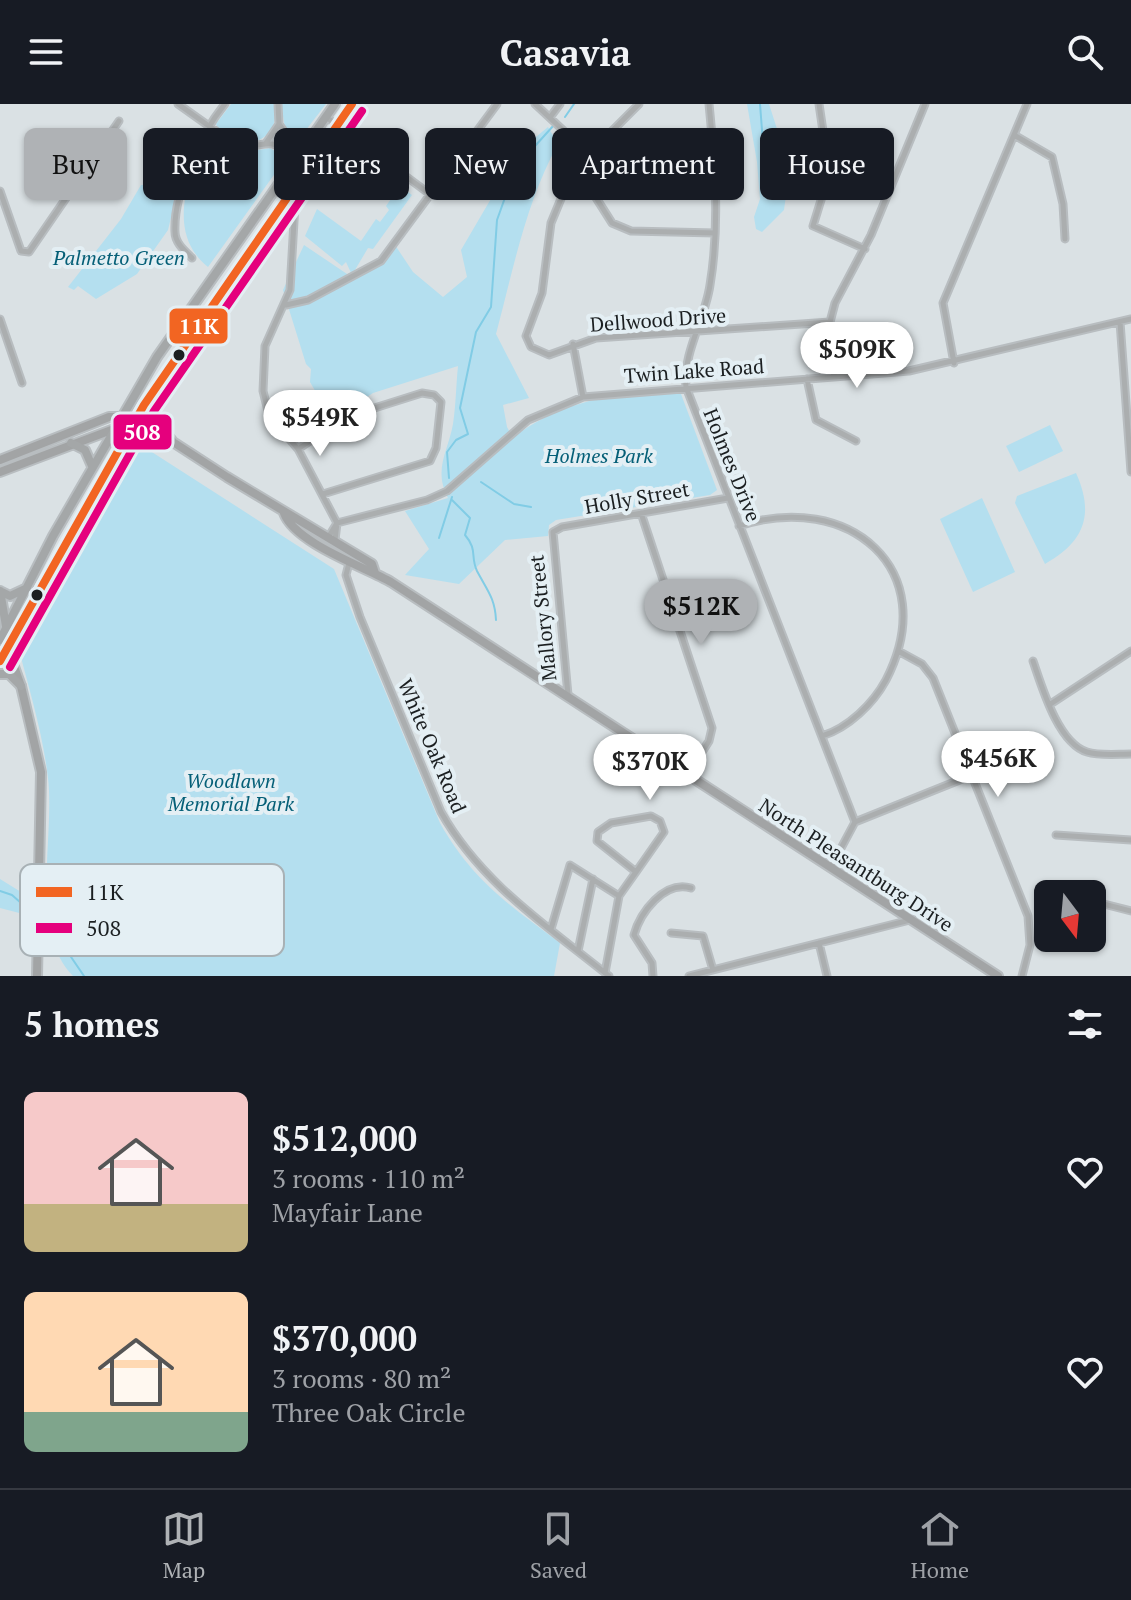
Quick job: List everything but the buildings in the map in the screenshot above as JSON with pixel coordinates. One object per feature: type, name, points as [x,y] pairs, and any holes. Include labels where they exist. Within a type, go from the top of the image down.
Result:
[{"type":"main road","points":[[318,128],[335,104]]},
{"type":"main road","points":[[335,128],[352,104]]},
{"type":"main road","points":[[2,635],[122,415],[170,337],[274,190]]},
{"type":"main road","points":[[0,661],[153,392],[283,200]]},
{"type":"main road","points":[[263,205],[274,212]]},
{"type":"main road","points":[[170,337],[183,345]]},
{"type":"main road","points":[[141,385],[153,392]]},
{"type":"main road","name":"North Pleasantburg Drive","points":[[0,460],[122,415],[138,417],[162,428],[173,442]]},
{"type":"main road","name":"North Pleasantburg Drive","points":[[0,472],[71,443],[114,429],[132,428],[173,442],[284,513],[293,514],[332,538],[372,564],[375,573]]},
{"type":"main road","points":[[71,443],[85,450],[92,466]]},
{"type":"main road","name":"North Pleasantburg Drive","points":[[284,513],[287,522],[349,563],[365,573],[375,573],[998,976]]},
{"type":"main road","points":[[26,591],[10,596],[0,591],[2,635],[21,686],[38,755],[43,792],[41,864]]},
{"type":"main road","points":[[7,647],[26,591]]},
{"type":"main road","points":[[0,674],[9,674],[21,686]]},
{"type":"main road","points":[[37,976],[38,956]]},
{"type":"street","points":[[178,104],[208,127]]},
{"type":"street","points":[[192,258],[178,241],[175,232],[188,173],[208,127],[225,104]]},
{"type":"street","points":[[266,143],[279,124],[278,104]]},
{"type":"street","points":[[480,128],[497,104]]},
{"type":"street","points":[[535,104],[562,128]]},
{"type":"street","points":[[551,116],[560,104]]},
{"type":"street","name":"Dellwood Drive","points":[[616,128],[639,104]]},
{"type":"street","name":"Holmes Drive","points":[[709,104],[716,191],[715,233],[709,294],[688,356],[686,387],[855,822]]},
{"type":"street","points":[[819,104],[829,157],[825,187],[813,226],[865,249]]},
{"type":"street","points":[[834,377],[830,322],[840,294],[865,249],[925,104]]},
{"type":"street","points":[[954,363],[943,303],[1027,104]]},
{"type":"street","points":[[326,117],[425,191]]},
{"type":"street","points":[[0,191],[21,251],[26,253],[119,121]]},
{"type":"street","points":[[279,124],[284,128]]},
{"type":"street","points":[[1014,135],[1052,157],[1063,204],[1065,239]]},
{"type":"street","points":[[258,144],[274,145]]},
{"type":"street","points":[[295,200],[292,275],[286,305],[265,346],[263,391],[269,415],[298,449],[337,523],[332,538]]},
{"type":"street","points":[[286,305],[298,304],[331,289],[381,261],[427,200]]},
{"type":"street","name":"Dellwood Drive","points":[[560,200],[551,223],[542,293],[526,336],[531,347],[544,354],[609,337],[696,334],[830,322]]},
{"type":"street","points":[[598,200],[608,219],[622,229],[715,233]]},
{"type":"street","points":[[0,319],[22,383]]},
{"type":"street","name":"Twin Lake Road","points":[[337,523],[427,500],[447,491],[535,415],[583,397],[901,372],[954,363],[1131,319]]},
{"type":"street","points":[[1120,322],[1131,472]]},
{"type":"street","points":[[573,344],[583,397]]},
{"type":"street","points":[[807,379],[809,402],[816,420],[856,441]]},
{"type":"street","points":[[298,449],[353,414],[422,393],[434,395],[441,402],[436,448],[430,461],[323,494]]},
{"type":"street","name":"Holly Street","points":[[553,532],[728,498]]},
{"type":"street","points":[[641,513],[712,728],[709,741],[688,774]]},
{"type":"street","points":[[739,526],[770,517],[807,516],[832,522],[866,538],[887,561],[900,588],[903,615],[900,652],[883,685],[865,708],[822,736]]},
{"type":"street","name":"Mallory Street","points":[[553,532],[568,700]]},
{"type":"street","name":"White Oak Road","points":[[349,563],[346,575],[360,617],[441,812],[460,845],[488,879],[607,974]]},
{"type":"street","points":[[1049,705],[1131,651]]},
{"type":"street","points":[[900,652],[922,664],[933,678],[1028,916],[1030,945],[1022,976]]},
{"type":"street","points":[[1033,661],[1049,705],[1078,747],[1090,752],[1131,754]]},
{"type":"street","points":[[831,868],[855,822],[972,775]]},
{"type":"street","points":[[607,974],[619,896],[636,872],[664,832],[656,818],[611,823],[597,834],[600,845],[636,872]]},
{"type":"street","points":[[1056,835],[1131,840]]},
{"type":"street","points":[[551,929],[568,866],[619,896]]},
{"type":"street","points":[[578,951],[593,879]]},
{"type":"street","points":[[653,976],[652,963],[634,935],[638,922],[650,905],[664,894],[684,886],[691,888]]},
{"type":"street","points":[[1106,905],[1131,911]]},
{"type":"street","points":[[689,976],[911,920]]},
{"type":"street","points":[[671,933],[696,933],[704,937],[713,970]]},
{"type":"street","points":[[819,943],[827,976]]},
{"type":"green space","points":[[231,104],[274,104],[273,127],[258,141],[258,128],[218,128],[216,124]]},
{"type":"green space","points":[[281,104],[326,104],[307,128],[285,128]]},
{"type":"green space","points":[[747,104],[769,104],[777,128],[760,128],[760,199]]},
{"type":"green space","points":[[548,127],[552,134],[552,156],[536,192],[536,137]]},
{"type":"green space","points":[[258,150],[274,150],[274,175],[258,197]]},
{"type":"green space","name":"Palmetto Green","points":[[141,185],[143,200],[175,200],[168,230],[137,274],[96,299],[78,286],[74,290],[68,287],[121,219]]},
{"type":"green space","points":[[760,199],[785,200],[784,210],[762,232],[756,229],[754,217]]},
{"type":"green space","points":[[185,200],[256,200],[208,267],[187,238]]},
{"type":"green space","points":[[390,200],[408,200],[373,249],[368,248],[352,275],[346,262],[342,266],[305,236],[317,209],[361,241],[376,219],[380,222],[389,210],[386,206]]},
{"type":"green space","name":"Holmes Park","points":[[490,200],[533,200],[496,334],[529,398],[503,405],[507,427],[513,438],[550,415],[592,400],[637,394],[681,394],[717,490],[710,495],[556,520],[549,525],[548,536],[505,540],[459,584],[405,575],[429,549],[405,511],[448,498],[442,469],[453,424],[458,366],[373,393],[332,420],[310,382],[311,369],[306,364],[283,290],[304,245],[353,278],[395,245],[413,272],[443,297],[467,277],[461,250]]},
{"type":"green space","points":[[1050,425],[1063,451],[1019,472],[1006,446]]},
{"type":"green space","name":"Woodlawn Memorial Park","points":[[130,438],[334,569],[440,823],[465,860],[493,890],[560,943],[554,976],[73,976],[60,956],[284,956],[284,864],[47,864],[49,801],[46,761],[18,646]]},
{"type":"green space","points":[[1076,473],[1085,502],[1082,526],[1069,546],[1045,564],[1015,503],[1017,496]]},
{"type":"green space","points":[[982,498],[1015,572],[973,592],[940,519]]},
{"type":"green space","points":[[0,879],[20,891],[20,913],[0,908]]},
{"type":"waterway","points":[[565,117],[574,104]]},
{"type":"waterway","points":[[760,104],[762,128]]},
{"type":"waterway","points":[[449,478],[447,452],[456,440],[468,434],[460,408],[476,332],[491,307],[497,220],[516,167],[554,125]]},
{"type":"waterway","points":[[481,482],[514,504],[531,507]]},
{"type":"waterway","points":[[439,538],[452,497]]},
{"type":"waterway","points":[[452,500],[470,518],[465,535],[473,549],[477,571],[492,600],[496,620]]},
{"type":"waterway","points":[[0,891],[20,902]]},
{"type":"waterway","points":[[70,956],[84,976]]},
{"type":"transit line","name":"11K","points":[[0,661],[144,405],[352,104]]},
{"type":"transit line","name":"508","points":[[10,667],[154,411],[362,111]]}]
